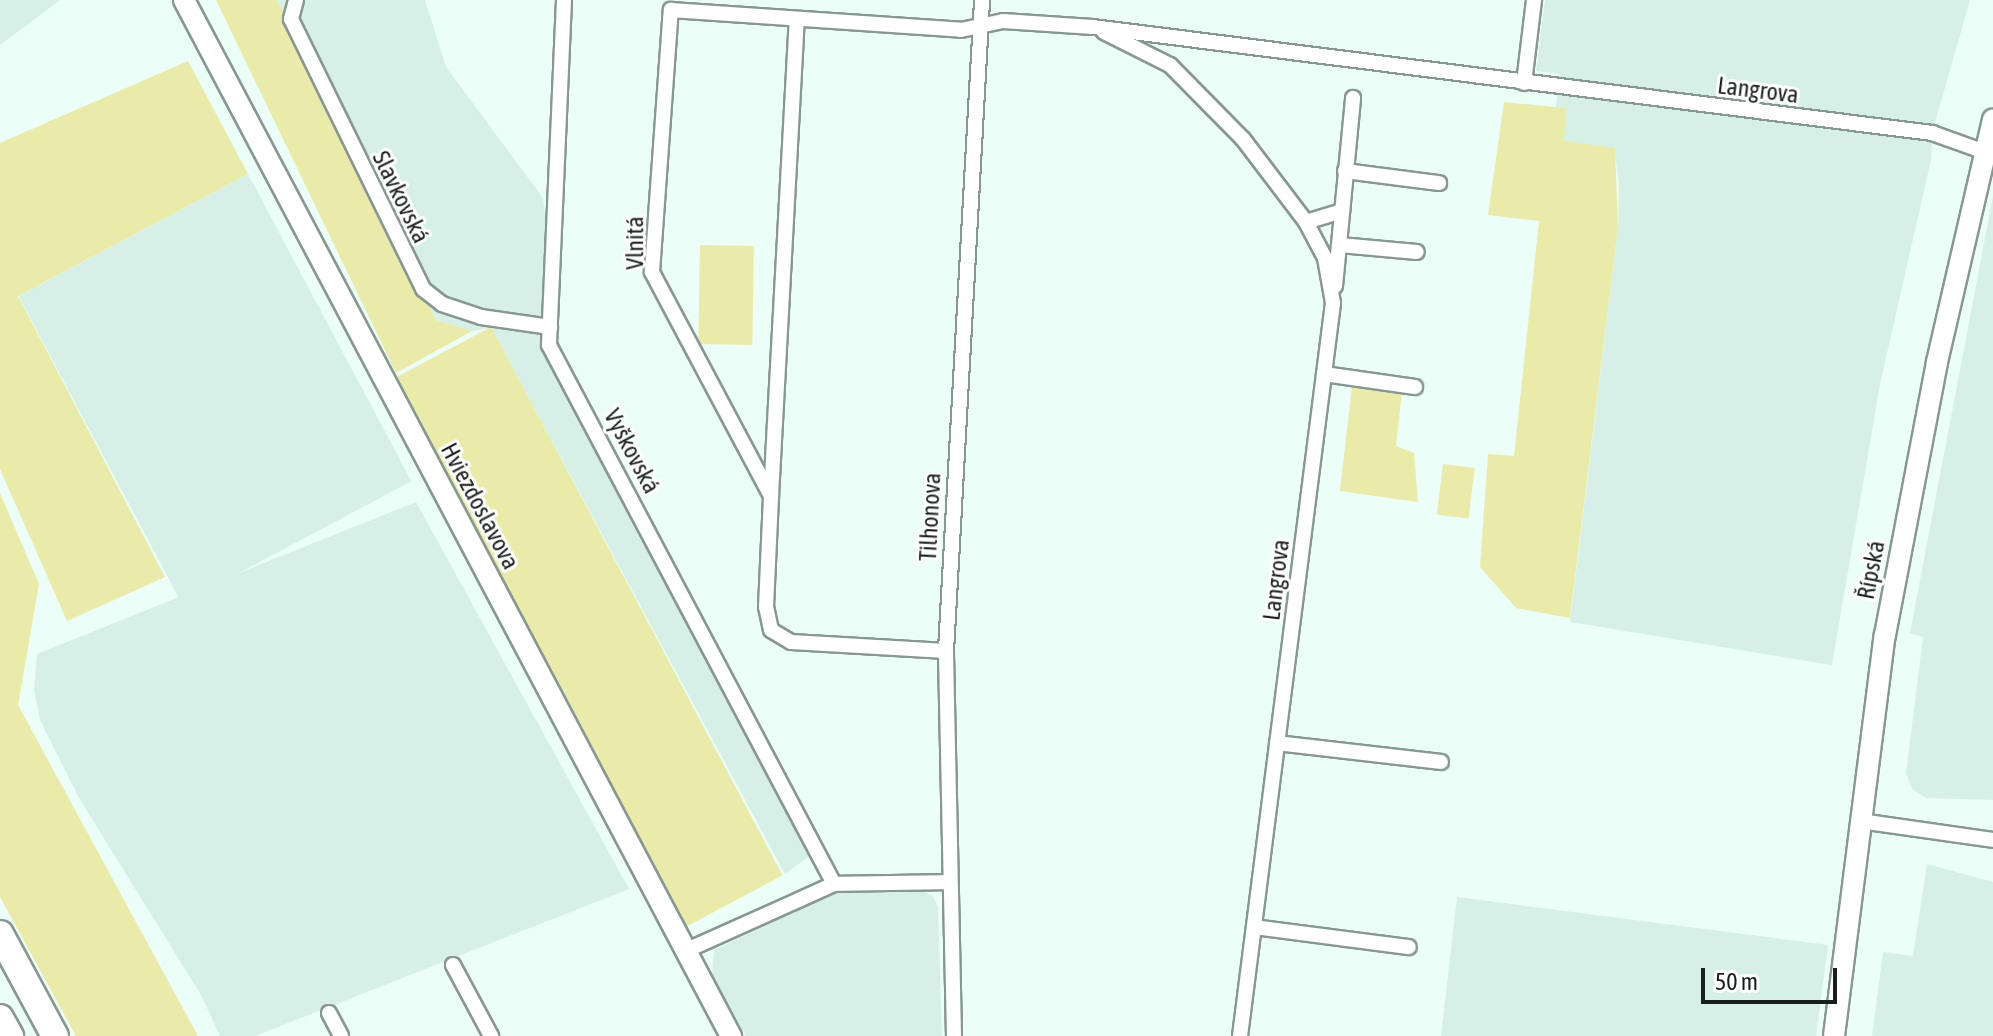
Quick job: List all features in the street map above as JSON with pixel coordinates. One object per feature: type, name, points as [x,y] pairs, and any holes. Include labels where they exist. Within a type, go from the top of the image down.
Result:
[{"type":"highway","points":[[0,934],[55,1036]]},
{"type":"highway","points":[[0,1018],[10,1036]]},
{"type":"main road","name":"Hviezdoslavova","points":[[184,0],[731,1036]]},
{"type":"main road","name":"Řípská","points":[[1834,1036],[1885,635],[1922,440],[1993,119]]},
{"type":"street","name":"Slavkovská","points":[[296,0],[291,19],[423,289],[442,304],[481,317],[550,327]]},
{"type":"street","name":"Vyškovská","points":[[564,0],[549,345],[834,884]]},
{"type":"street","name":"Tilhonova","points":[[954,1036],[948,882],[946,651],[982,0]]},
{"type":"street","points":[[1524,83],[1534,0]]},
{"type":"street","name":"Vlnitá","points":[[771,496],[652,272],[671,5],[797,23],[961,30],[981,23]]},
{"type":"street","points":[[797,23],[766,607],[771,630],[791,642],[946,651]]},
{"type":"street","name":"Langrova","points":[[981,23],[1093,27],[1932,133],[1985,152]]},
{"type":"street","name":"Langrova","points":[[1093,27],[1170,65],[1243,139],[1306,222],[1325,258],[1333,303]]},
{"type":"street","name":"Langrova","points":[[1240,1036],[1340,245],[1353,98]]},
{"type":"street","points":[[1345,171],[1439,183]]},
{"type":"street","points":[[1306,222],[1342,211]]},
{"type":"street","points":[[1340,245],[1417,252]]},
{"type":"street","points":[[1324,374],[1415,387]]},
{"type":"street","points":[[1277,743],[1441,762]]},
{"type":"street","points":[[1860,821],[1993,840]]},
{"type":"street","points":[[685,951],[834,884],[948,882]]},
{"type":"street","points":[[1254,927],[1409,947]]},
{"type":"street","points":[[453,965],[491,1036]]},
{"type":"street","points":[[329,1013],[341,1036]]},
{"type":"shaded area","points":[[0,0],[60,0],[0,45]]},
{"type":"shaded area","points":[[277,0],[425,0],[446,67],[543,198],[561,353],[822,847],[785,874],[491,328],[472,331],[436,320]]},
{"type":"shaded area","points":[[1545,0],[1970,0],[1932,133],[1931,160],[1880,384],[1832,665],[1570,622],[1618,227],[1619,185],[1615,155],[1563,141],[1566,108],[1556,107],[1560,74],[1536,71]]},
{"type":"shaded area","points":[[248,174],[411,481],[182,603],[18,296]]},
{"type":"shaded area","points":[[1993,196],[1993,800],[1926,798],[1912,789],[1906,773],[1923,637],[1910,633]]},
{"type":"shaded area","points":[[416,502],[629,889],[255,1036],[220,1036],[201,995],[79,798],[40,720],[34,690],[37,654]]},
{"type":"shaded area","points":[[1927,864],[1993,882],[1993,1036],[1872,1036],[1883,952],[1913,956]]},
{"type":"shaded area","points":[[922,891],[932,895],[938,907],[942,1036],[746,1036],[712,974],[714,950],[834,893]]},
{"type":"shaded area","points":[[1457,897],[1828,945],[1816,1036],[1441,1036]]},
{"type":"green space","points":[[216,0],[277,0],[436,320],[472,331],[396,373]]},
{"type":"green space","points":[[188,61],[248,174],[18,296],[165,577],[67,621],[0,469],[0,143]]},
{"type":"green space","points":[[1504,102],[1566,108],[1564,141],[1615,148],[1618,227],[1570,618],[1516,608],[1480,567],[1488,454],[1514,456],[1539,221],[1488,215]]},
{"type":"green space","points":[[700,245],[754,246],[752,345],[698,344]]},
{"type":"green space","points":[[491,327],[783,875],[685,927],[393,379]]},
{"type":"green space","points":[[1352,386],[1402,392],[1396,446],[1414,453],[1418,502],[1340,491]]},
{"type":"green space","points":[[1443,464],[1475,468],[1469,519],[1437,515]]},
{"type":"green space","points":[[0,493],[39,584],[18,705],[198,1036],[76,1036],[0,897]]}]
